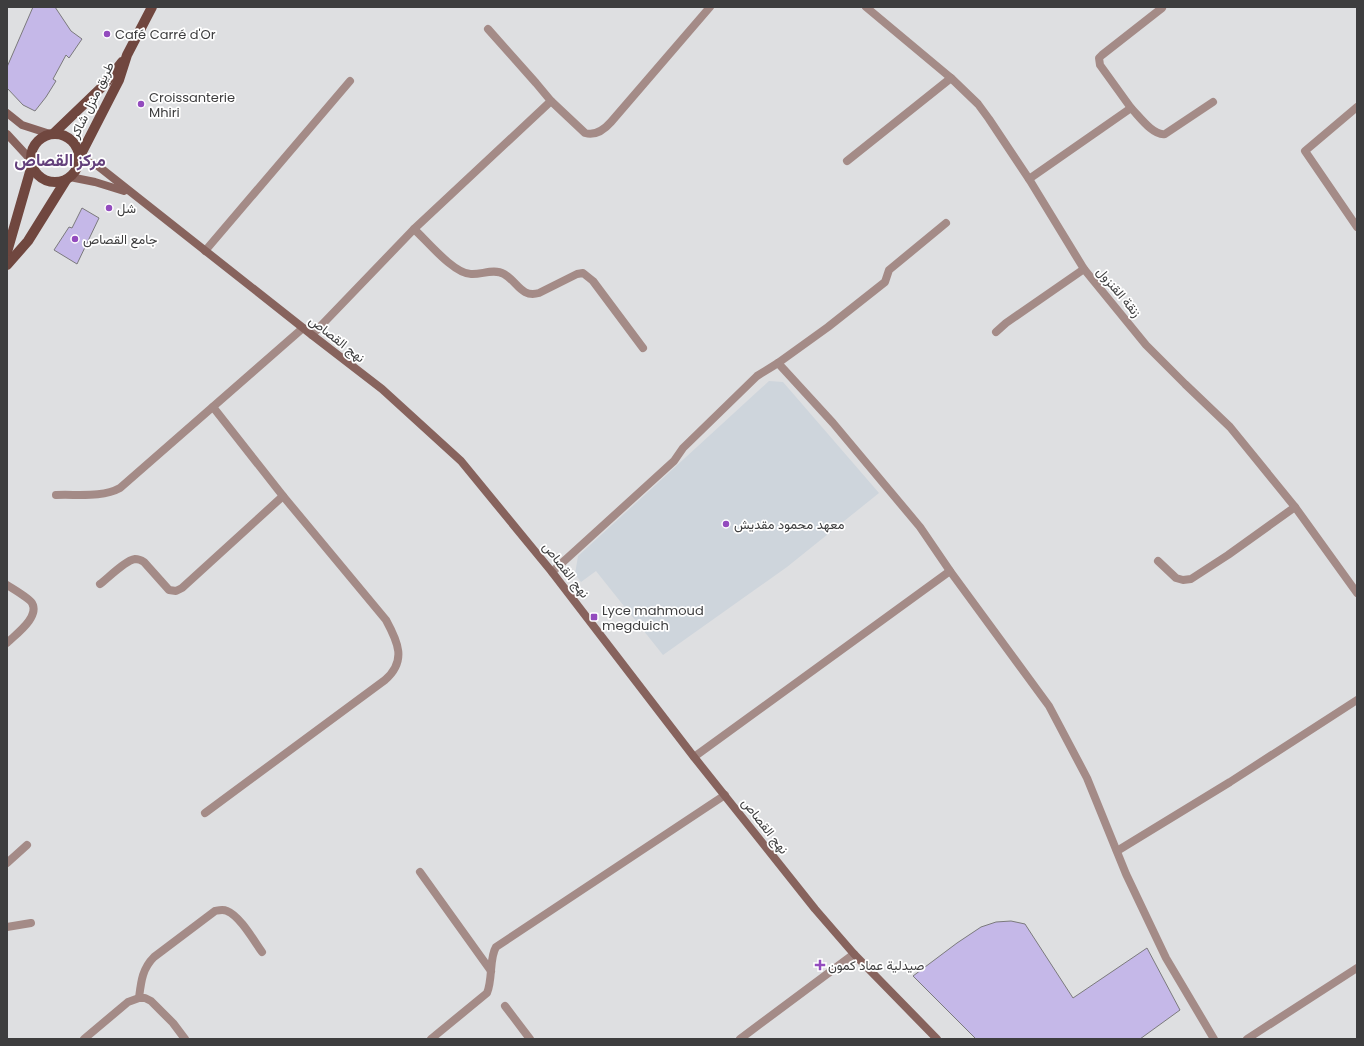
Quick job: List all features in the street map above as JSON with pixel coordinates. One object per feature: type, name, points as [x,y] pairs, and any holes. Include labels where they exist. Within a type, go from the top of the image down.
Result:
[{"type":"main road","name":"طريق منزل شاكر","points":[[80,157],[119,80],[127,55],[152,7]]},
{"type":"main road","name":"طريق منزل شاكر","points":[[52,133],[104,85],[127,55]]},
{"type":"main road","points":[[7,252],[31,162],[33,146],[38,141],[52,133],[61,134],[68,137],[78,148],[80,157],[78,167],[68,179],[28,241],[7,266]]},
{"type":"main road","points":[[31,162],[35,171],[46,181],[53,182],[68,179]]},
{"type":"street","points":[[488,29],[551,101],[585,133],[590,134],[602,130],[611,122],[710,7]]},
{"type":"street","name":"زنقة القنزول","points":[[866,7],[951,78],[978,104],[1029,178],[1084,270],[1146,344],[1230,427],[1295,507],[1355,588]]},
{"type":"street","points":[[1162,8],[1102,55],[1099,58],[1100,65],[1131,108],[1155,133],[1165,134],[1213,102]]},
{"type":"street","points":[[847,161],[951,78]]},
{"type":"street","points":[[205,251],[350,81]]},
{"type":"street","points":[[312,335],[414,229],[551,101]]},
{"type":"street","points":[[1357,107],[1305,151],[1357,227]]},
{"type":"street","points":[[1029,178],[1131,108]]},
{"type":"street","points":[[7,113],[22,125],[52,133]]},
{"type":"street","points":[[7,134],[31,162]]},
{"type":"street","name":"نهج القصاص","points":[[80,157],[98,166],[382,389],[460,460],[552,572],[694,757],[815,909],[854,954],[937,1039]]},
{"type":"street","name":"نهج القصاص","points":[[68,179],[95,182],[132,194]]},
{"type":"street","points":[[552,572],[674,461],[683,448],[757,376],[778,363],[828,327],[885,282],[890,270],[946,223]]},
{"type":"street","points":[[414,229],[458,270],[471,275],[494,272],[503,273],[527,293],[539,293],[577,274],[582,273],[593,281],[643,348]]},
{"type":"street","points":[[996,332],[1006,322],[1084,270]]},
{"type":"street","points":[[56,495],[102,494],[114,492],[120,488],[303,328]]},
{"type":"street","points":[[778,363],[832,423],[920,527],[950,571],[1049,706],[1087,778],[1140,906],[1166,958],[1214,1039]]},
{"type":"street","points":[[205,813],[385,680],[393,672],[398,660],[395,636],[386,620],[212,408]]},
{"type":"street","points":[[100,584],[129,561],[139,559],[144,562],[169,590],[176,591],[182,588],[283,496]]},
{"type":"street","points":[[1158,561],[1176,578],[1183,580],[1191,579],[1234,551],[1295,507]]},
{"type":"street","points":[[694,757],[950,571]]},
{"type":"street","points":[[7,585],[32,602],[34,610],[32,618],[7,643]]},
{"type":"street","points":[[1117,851],[1230,782],[1357,700]]},
{"type":"street","points":[[431,1039],[487,993],[492,971],[493,952],[496,947],[725,795]]},
{"type":"street","points":[[7,863],[27,845]]},
{"type":"street","points":[[420,872],[492,971]]},
{"type":"street","points":[[139,998],[141,978],[147,964],[154,957],[215,911],[222,910],[229,912],[236,917],[262,952]]},
{"type":"street","points":[[7,927],[31,923]]},
{"type":"street","points":[[740,1039],[854,954]]},
{"type":"street","points":[[1247,1039],[1357,968]]},
{"type":"street","points":[[84,1039],[128,1002],[139,998],[145,998],[151,1001],[173,1023],[185,1039]]},
{"type":"street","points":[[505,1006],[530,1039]]},
{"type":"shaded area","name":"معهد محمود مقديش","points":[[769,381],[783,382],[879,493],[787,567],[663,655],[596,571],[581,582],[575,574],[578,556]]},
{"type":"building","points":[[33,7],[55,7],[71,31],[82,39],[69,58],[66,55],[53,79],[56,81],[35,111],[23,105],[7,88],[7,67]]},
{"type":"building","name":"جامع القصاص","points":[[82,208],[99,218],[77,264],[54,250],[69,227],[72,228]]},
{"type":"building","points":[[1011,921],[1025,924],[1073,998],[1147,948],[1180,1010],[1140,1039],[976,1039],[913,976],[981,927],[996,922]]},
{"type":"place","name":"Café Carré d'Or","points":[[107,34]]},
{"type":"place","name":"Croissanterie Mhiri","points":[[141,104]]},
{"type":"place","name":"شل","points":[[109,208]]},
{"type":"place","name":"جامع القصاص","points":[[75,239]]},
{"type":"place","name":"معهد محمود مقديش","points":[[726,524]]},
{"type":"place","name":"Lyce mahmoud megduich","points":[[594,617]]},
{"type":"place","name":"صيدلية عماد كمون","points":[[820,965]]},
{"type":"district","name":"مركز القصاص","points":[[60,160]]}]
